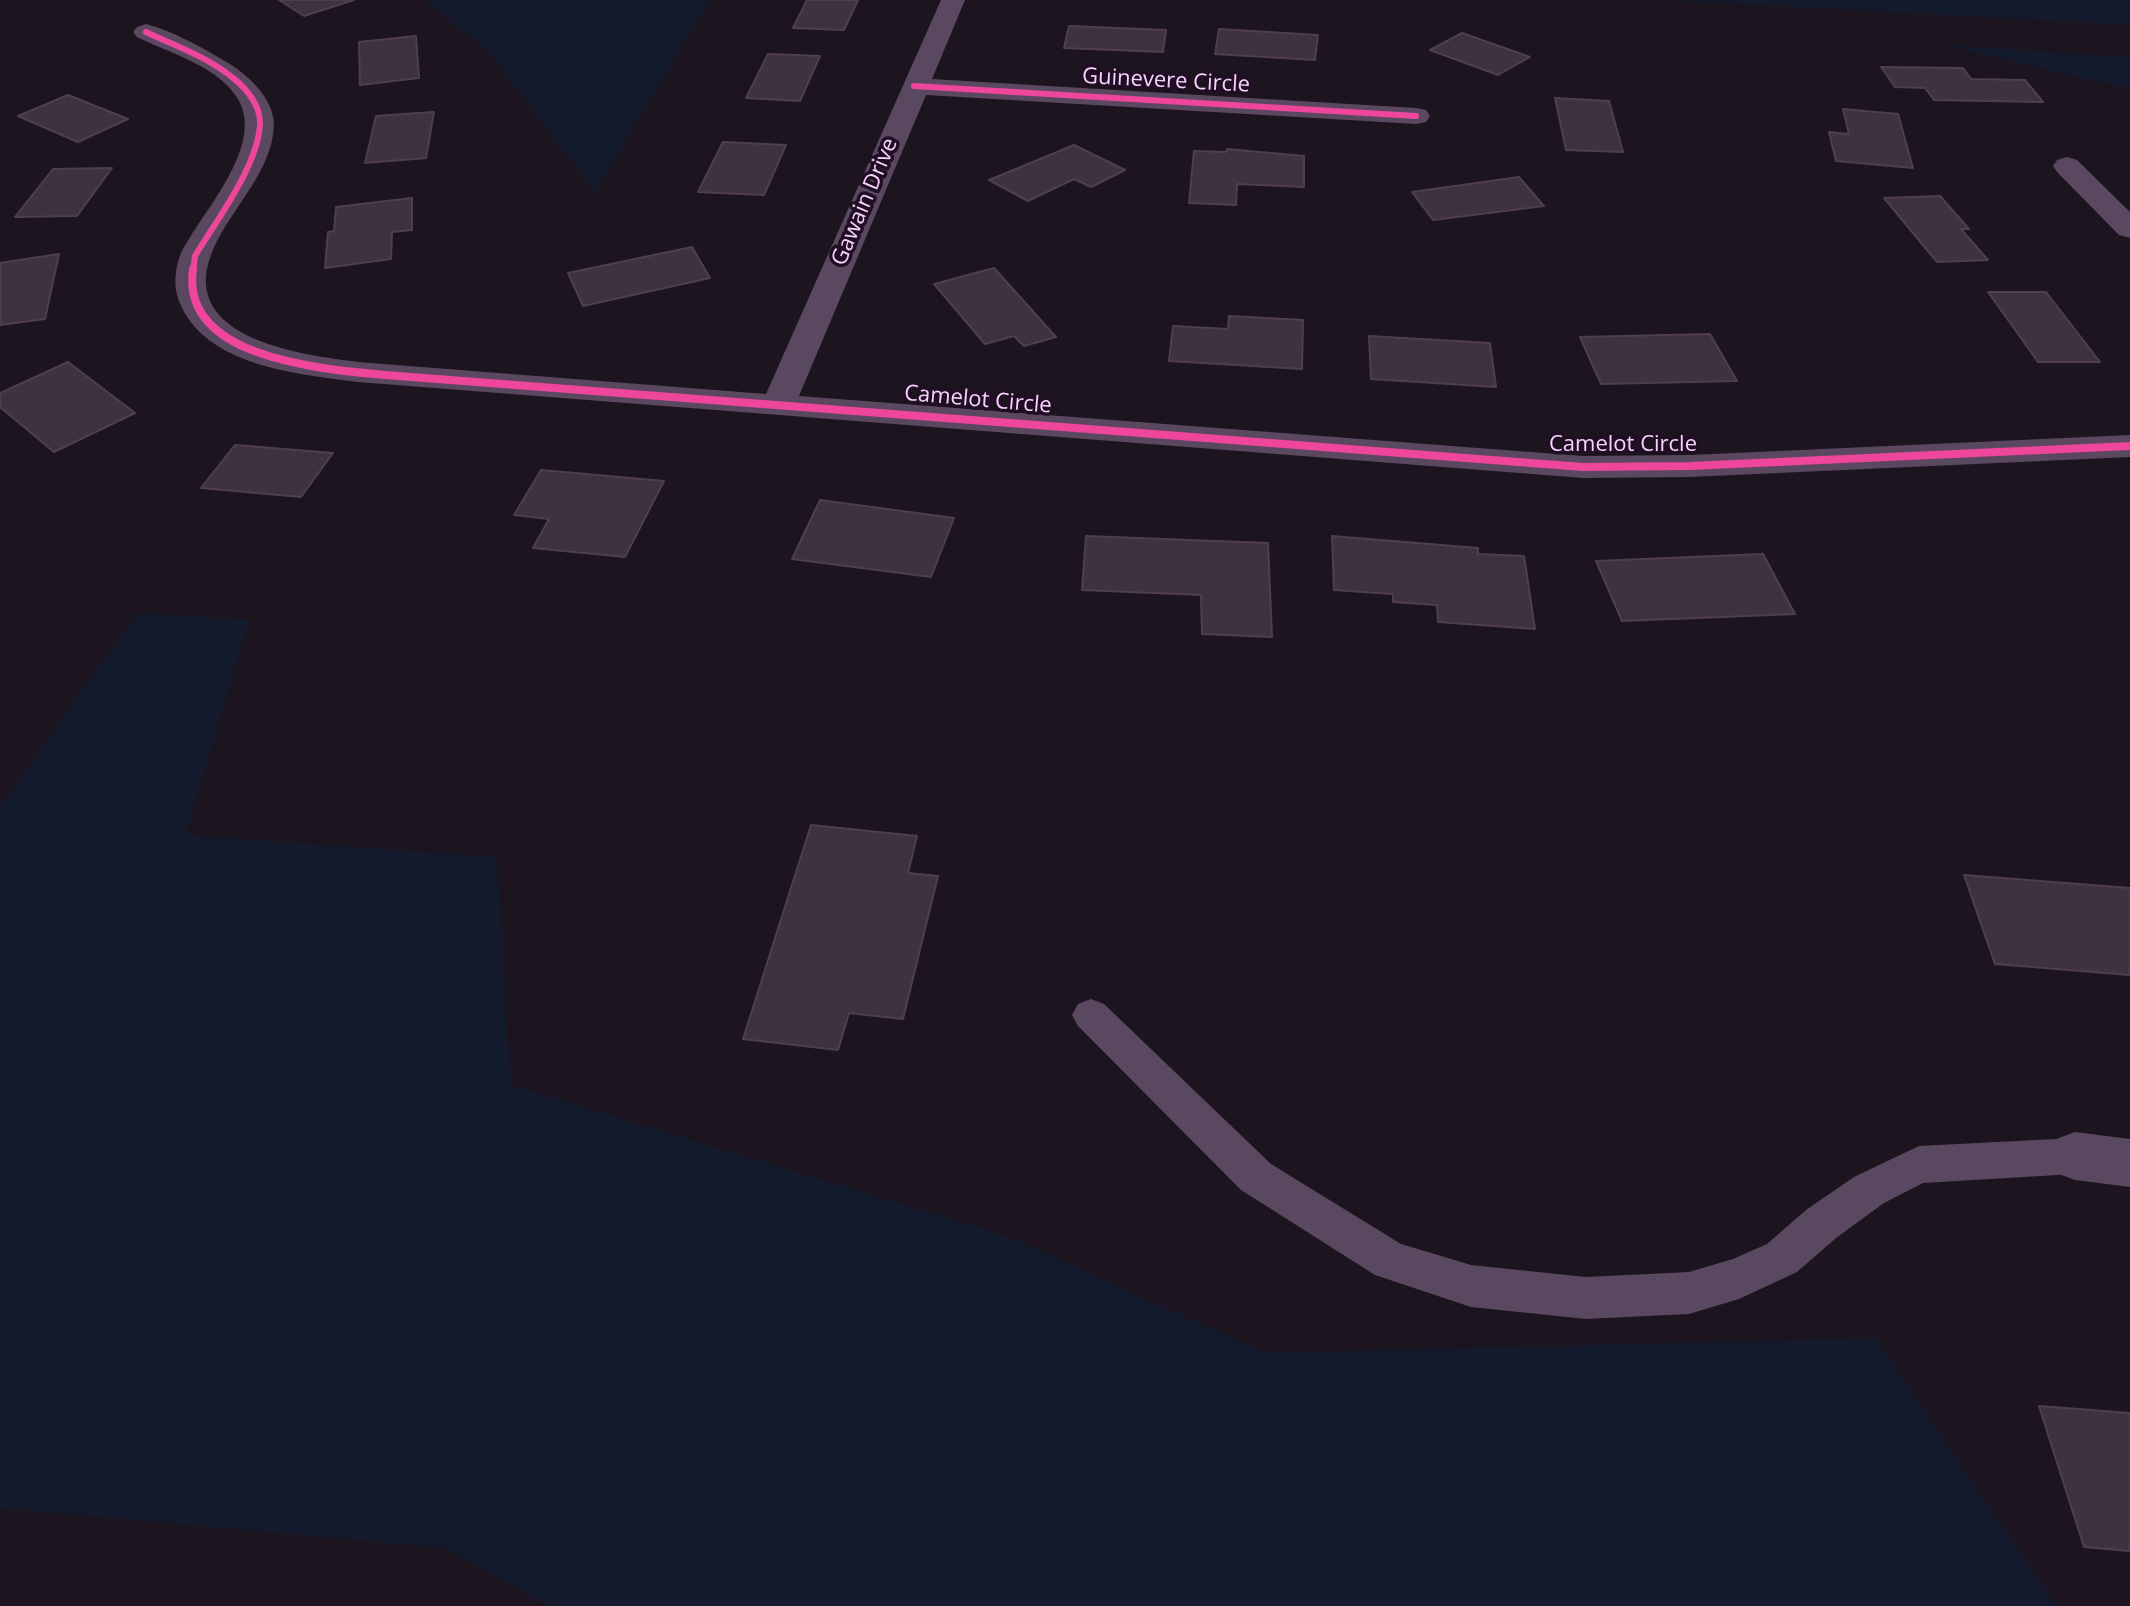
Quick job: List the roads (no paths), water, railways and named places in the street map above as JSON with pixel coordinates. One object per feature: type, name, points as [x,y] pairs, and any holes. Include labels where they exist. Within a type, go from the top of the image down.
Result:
[{"type":"street","name":"Gawain Drive","points":[[779,404],[953,0]]},
{"type":"street","name":"Camelot Circle","points":[[146,32],[235,80],[253,102],[260,122],[244,171],[189,271],[191,290],[200,315],[218,333],[242,347],[289,361],[335,370],[1583,467],[1690,466],[2130,446]]},
{"type":"street","name":"Guinevere Circle","points":[[914,86],[1416,116]]},
{"type":"street","points":[[2067,166],[2130,229]]},
{"type":"street","points":[[2075,1156],[2130,1163]]},
{"type":"lane","points":[[1091,1015],[1256,1177],[1390,1261],[1471,1286],[1586,1298],[1689,1293],[1739,1278],[1782,1258],[1821,1224],[1869,1190],[1919,1165],[2075,1156]]}]
